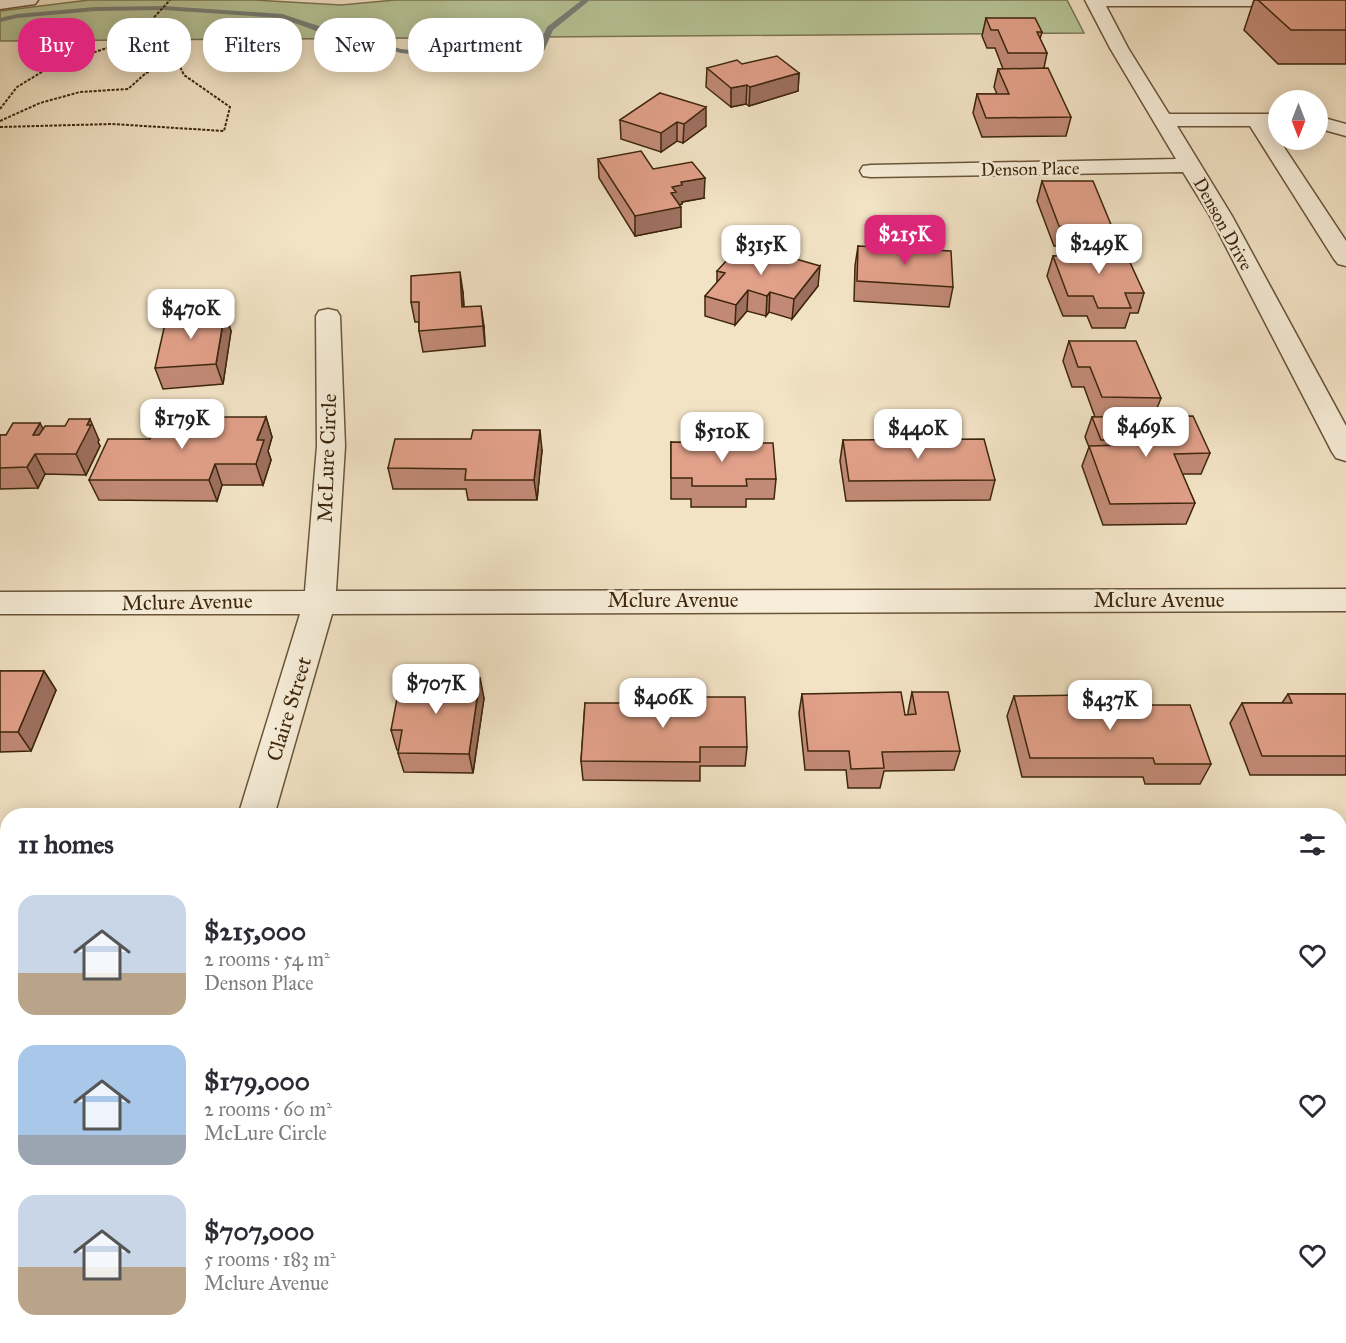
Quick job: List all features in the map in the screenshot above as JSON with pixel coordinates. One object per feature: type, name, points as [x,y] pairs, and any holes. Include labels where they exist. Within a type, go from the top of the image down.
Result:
[{"type":"street","points":[[0,4],[29,0]]},
{"type":"street","points":[[1094,1],[1346,1]]},
{"type":"street","name":"Denson Drive","points":[[1094,1],[1221,216],[1346,453]]},
{"type":"street","points":[[1163,120],[1267,120],[1346,259]]},
{"type":"street","points":[[1328,125],[1346,130]]},
{"type":"street","name":"Denson Place","points":[[871,171],[1190,165]]},
{"type":"street","name":"McLure Circle","points":[[320,600],[331,446],[328,316]]},
{"type":"street","name":"Mclure Avenue","points":[[0,603],[320,600],[1346,600]]},
{"type":"street","name":"Claire Street","points":[[258,808],[320,600]]},
{"type":"path","points":[[154,18],[170,0]]},
{"type":"path","points":[[0,109],[17,87],[50,67],[107,48]]},
{"type":"path","points":[[0,122],[40,103],[80,92],[128,89],[148,72]]},
{"type":"path","points":[[0,127],[59,122],[128,123],[224,131],[230,106],[182,72]]},
{"type":"green space","points":[[89,0],[254,0],[341,5],[395,0],[1067,0],[1084,33],[544,37],[544,18],[408,18],[408,38],[396,38],[396,18],[314,18],[314,39],[302,39],[302,18],[203,18],[203,40],[191,40],[191,18],[107,18],[107,40],[95,40],[95,18],[18,18],[18,41],[0,41],[0,11]]},
{"type":"building","points":[[1258,0],[1346,0],[1346,30],[1291,30]]},
{"type":"building","points":[[986,18],[1035,18],[1042,32],[1037,32],[1047,53],[1008,53],[998,30],[991,30]]},
{"type":"building","points":[[777,56],[799,73],[750,87],[747,85],[731,88],[707,68],[737,60],[742,64]]},
{"type":"building","points":[[1048,68],[1071,117],[986,118],[977,94],[1009,94],[998,69]]},
{"type":"building","points":[[660,93],[706,107],[684,124],[677,122],[661,133],[620,120]]},
{"type":"building","points":[[641,151],[653,169],[692,162],[705,178],[681,182],[682,185],[672,187],[676,192],[671,193],[681,207],[635,216],[598,159]]},
{"type":"building","points":[[1042,181],[1093,181],[1112,227],[1059,226]]},
{"type":"building","points":[[1122,245],[1144,293],[1125,293],[1131,308],[1098,308],[1093,296],[1068,296],[1053,256],[1076,256],[1071,246]]},
{"type":"building","points":[[858,246],[951,251],[953,287],[857,281]]},
{"type":"building","points":[[738,248],[776,258],[779,254],[820,266],[794,299],[770,292],[767,296],[748,290],[736,305],[705,296],[725,273],[717,271]]},
{"type":"building","points":[[460,272],[462,307],[481,306],[483,326],[419,331],[419,302],[411,302],[411,276]]},
{"type":"building","points":[[225,311],[216,364],[155,368],[167,315]]},
{"type":"building","points":[[1069,341],[1136,341],[1161,398],[1102,397],[1090,367],[1078,367]]},
{"type":"building","points":[[1193,416],[1210,453],[1174,454],[1195,503],[1110,504],[1089,446],[1126,445],[1124,440],[1101,440],[1092,417]]},
{"type":"building","points":[[160,417],[266,417],[257,440],[264,440],[256,464],[215,464],[209,480],[89,480],[108,439],[150,439]]},
{"type":"building","points":[[69,419],[90,419],[87,425],[91,425],[76,454],[35,454],[27,467],[0,468],[0,435],[6,435],[13,423],[40,423],[33,435],[39,435],[45,426],[65,426]]},
{"type":"building","points":[[473,430],[540,430],[534,480],[465,480],[466,469],[388,468],[395,439],[471,439]]},
{"type":"building","points":[[984,439],[995,480],[849,481],[843,440]]},
{"type":"building","points":[[671,442],[773,443],[776,479],[746,479],[747,486],[692,486],[692,478],[671,478]]},
{"type":"building","points":[[0,671],[44,671],[18,732],[0,732]]},
{"type":"building","points":[[401,678],[480,678],[469,754],[398,753],[402,730],[391,730]]},
{"type":"building","points":[[901,692],[905,715],[916,714],[912,692],[948,692],[960,751],[882,752],[884,768],[851,769],[849,751],[808,751],[802,694]]},
{"type":"building","points":[[1288,694],[1346,694],[1346,756],[1262,756],[1242,703],[1292,703]]},
{"type":"building","points":[[1086,695],[1088,705],[1190,705],[1211,764],[1155,764],[1153,758],[1030,758],[1014,696]]},
{"type":"building","points":[[661,697],[745,697],[747,747],[700,747],[700,762],[581,761],[585,703],[661,703]]},
{"type":"waterway","points":[[0,20],[17,16],[95,9],[164,8],[282,16],[325,31],[401,51],[486,60],[541,49],[550,29],[586,0]]}]
